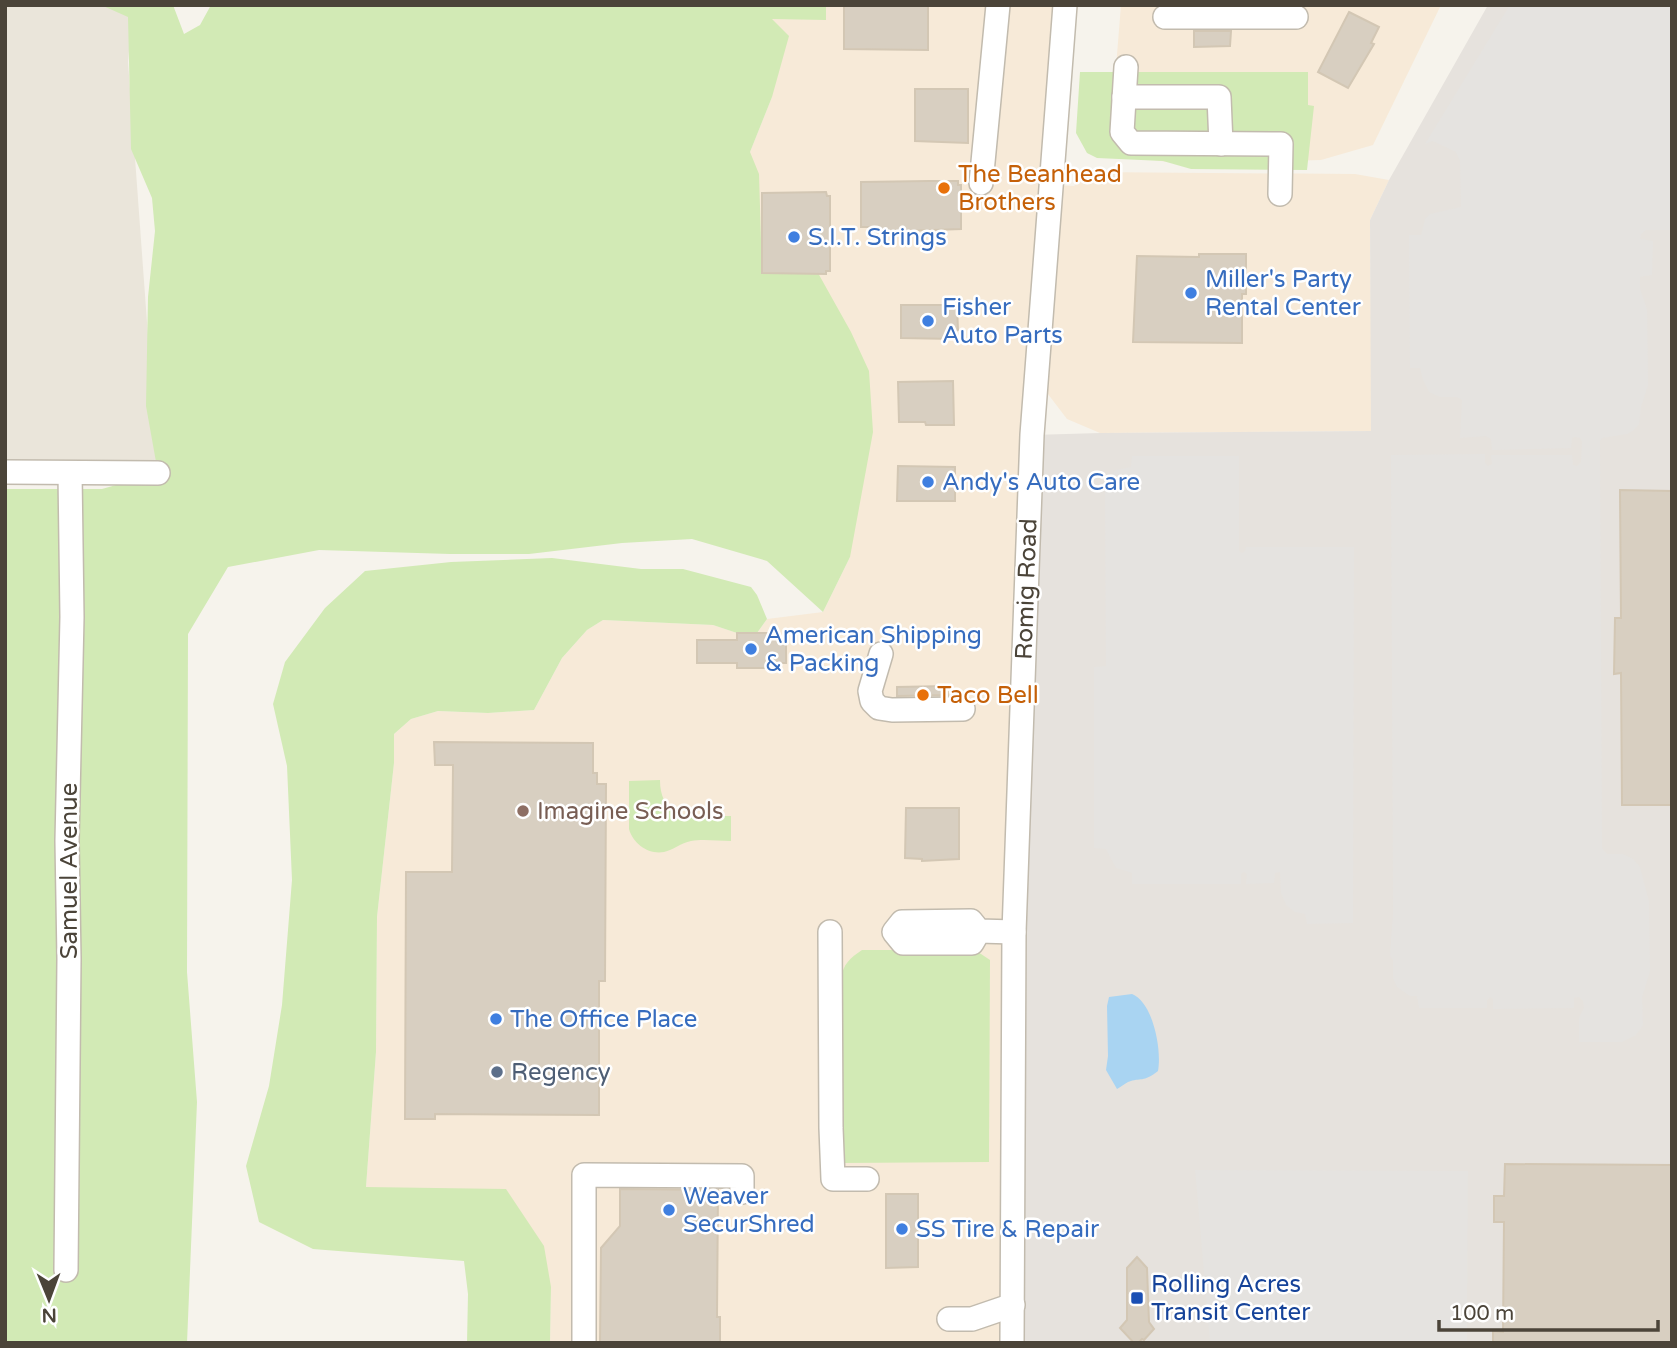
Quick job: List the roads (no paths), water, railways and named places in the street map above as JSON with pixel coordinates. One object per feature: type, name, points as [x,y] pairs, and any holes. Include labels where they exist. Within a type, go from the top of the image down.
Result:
[{"type":"street","points":[[981,183],[998,5]]},
{"type":"street","name":"Romig Road","points":[[1012,1343],[1014,932],[1032,436],[1065,5]]},
{"type":"street","points":[[1165,17],[1296,17]]},
{"type":"street","points":[[1126,67],[1122,132],[1131,143],[1281,144],[1280,194]]},
{"type":"street","points":[[1124,97],[1219,97],[1221,144]]},
{"type":"street","points":[[5,472],[158,473]]},
{"type":"street","name":"Samuel Avenue","points":[[66,1270],[69,959],[67,841],[72,617],[70,473]]},
{"type":"street","points":[[881,654],[870,691],[872,701],[879,708],[963,709]]},
{"type":"street","points":[[979,931],[1014,932]]},
{"type":"street","points":[[831,932],[833,1179],[867,1179]]},
{"type":"street","points":[[584,1343],[584,1175],[742,1176],[742,1192]]},
{"type":"street","points":[[948,1318],[972,1319],[1013,1305]]},
{"type":"water","points":[[1132,994],[1151,1016],[1159,1051],[1158,1071],[1117,1089],[1106,1070],[1107,1006],[1109,997]]},
{"type":"place","name":"The Beanhead Brothers","points":[[944,188]]},
{"type":"place","name":"S.I.T. Strings","points":[[794,237]]},
{"type":"place","name":"Miller's Party Rental Center","points":[[1191,293]]},
{"type":"place","name":"Fisher Auto Parts","points":[[928,321]]},
{"type":"place","name":"Andy's Auto Care","points":[[928,482]]},
{"type":"place","name":"American Shipping & Packing","points":[[751,649]]},
{"type":"place","name":"Taco Bell","points":[[923,695]]},
{"type":"place","name":"Imagine Schools","points":[[523,811]]},
{"type":"place","name":"The Office Place","points":[[496,1019]]},
{"type":"place","name":"Regency","points":[[497,1072]]},
{"type":"place","name":"Weaver SecurShred","points":[[669,1210]]},
{"type":"place","name":"SS Tire & Repair","points":[[902,1229]]},
{"type":"place","name":"Rolling Acres Transit Center","points":[[1137,1298]]}]
